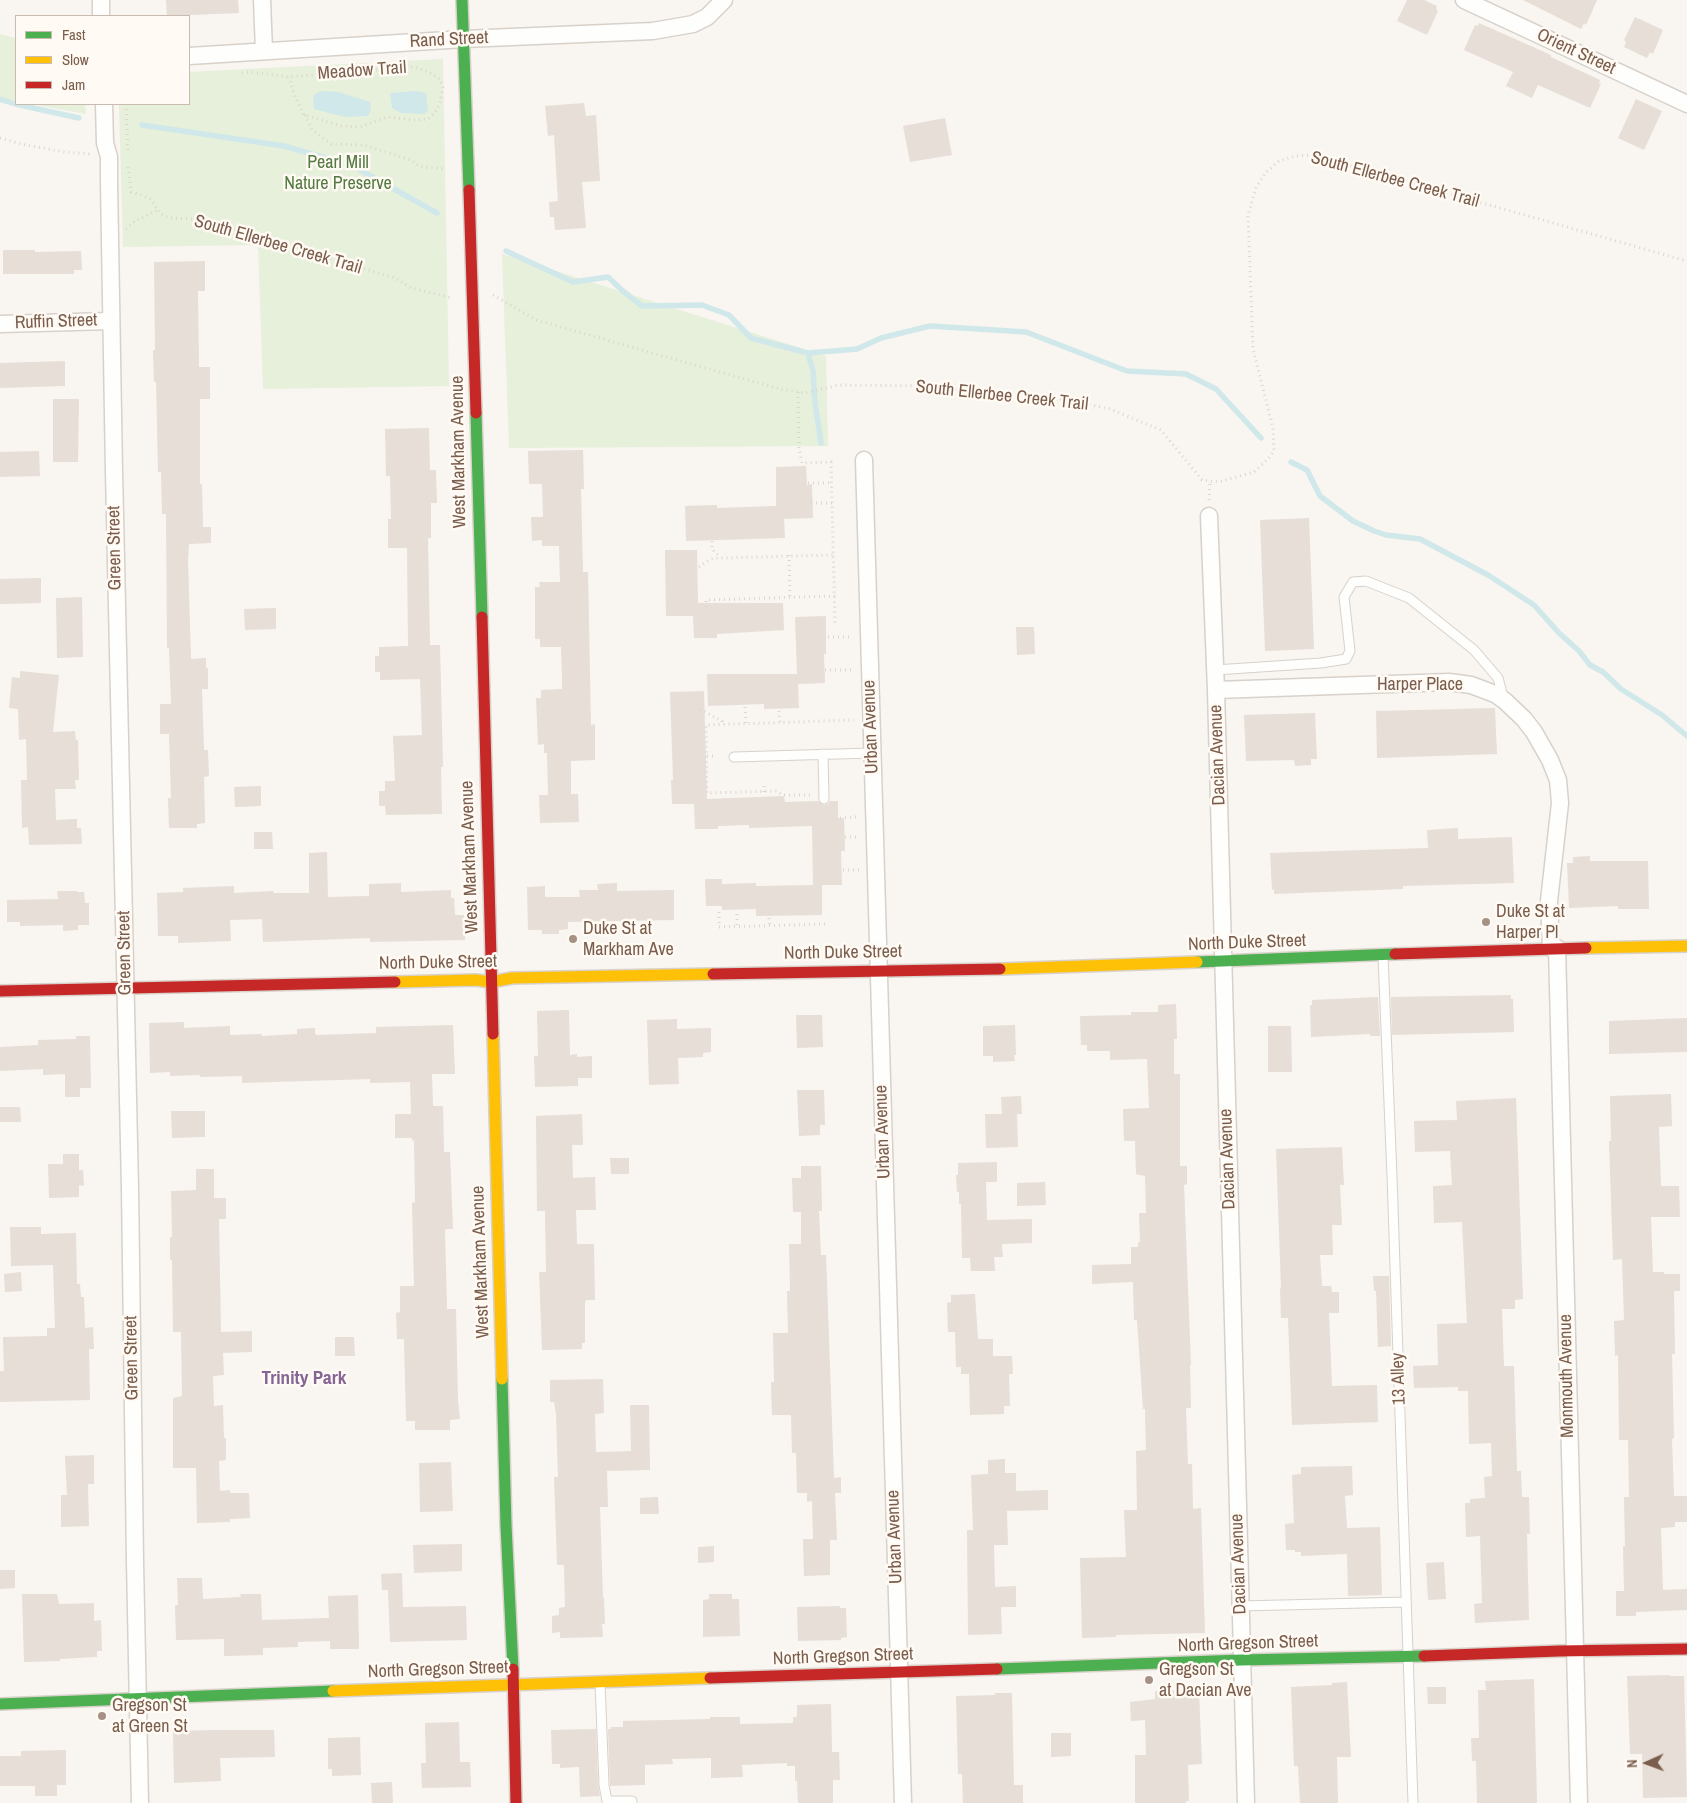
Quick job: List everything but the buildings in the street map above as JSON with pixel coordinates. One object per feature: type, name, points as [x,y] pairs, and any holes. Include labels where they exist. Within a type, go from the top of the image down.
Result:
[{"type":"main road","name":"West Markham Avenue","points":[[462,0],[506,1525],[514,1685],[516,1803]]},
{"type":"main road","name":"North Duke Street","points":[[0,991],[476,980],[491,982],[512,978],[878,970],[1055,968],[1554,948],[1687,946]]},
{"type":"main road","name":"North Gregson Street","points":[[0,1704],[1241,1660],[1687,1649]]},
{"type":"street","points":[[101,0],[101,15]]},
{"type":"street","points":[[262,0],[264,51]]},
{"type":"street","name":"Rand Street","points":[[190,56],[464,39],[653,31],[693,24],[708,17],[724,0]]},
{"type":"street","name":"Orient Street","points":[[1464,0],[1687,104]]},
{"type":"street","name":"Green Street","points":[[104,105],[105,143],[109,157],[140,1803]]},
{"type":"street","name":"Ruffin Street","points":[[0,324],[111,321]]},
{"type":"street","name":"Urban Avenue","points":[[864,460],[903,1803]]},
{"type":"street","name":"Dacian Avenue","points":[[1209,516],[1216,690],[1246,1803]]},
{"type":"street","name":"Harper Place","points":[[1216,690],[1449,682],[1472,685],[1495,694],[1505,701],[1524,719],[1534,732],[1550,760],[1558,780],[1560,803],[1548,915],[1554,948]]},
{"type":"street","name":"Monmouth Avenue","points":[[1554,948],[1579,1803]]},
{"type":"lane","points":[[1215,670],[1321,664],[1346,659],[1350,651],[1344,597],[1353,582],[1366,581],[1409,598],[1474,650],[1498,678],[1505,701]]},
{"type":"lane","points":[[734,757],[872,752]]},
{"type":"lane","points":[[820,797],[823,754]]},
{"type":"lane","name":"13 Alley","points":[[1384,955],[1413,1803]]},
{"type":"lane","points":[[1240,1606],[1406,1602]]},
{"type":"lane","points":[[600,1682],[604,1785],[607,1802],[632,1801]]},
{"type":"path","name":"Meadow Trail","points":[[233,73],[251,72],[288,77],[414,67],[440,79],[442,87],[440,103],[435,114],[428,119],[413,120],[387,117],[360,128],[341,126],[304,115]]},
{"type":"path","name":"Meadow Trail","points":[[288,77],[295,97],[312,130],[330,144],[364,145],[411,160],[419,166],[445,169]]},
{"type":"path","points":[[126,105],[128,157]]},
{"type":"path","points":[[0,138],[56,151],[92,154]]},
{"type":"path","name":"South Ellerbee Creek Trail","points":[[492,295],[536,320],[780,389],[805,393],[839,386],[922,386],[1073,400],[1110,409],[1161,430],[1202,480],[1218,482],[1254,472],[1268,460],[1274,450],[1273,428],[1253,349],[1248,215],[1256,188],[1266,172],[1279,160],[1295,156],[1313,155],[1687,261]]},
{"type":"path","name":"South Ellerbee Creek Trail","points":[[121,163],[128,167],[131,192],[142,195],[150,200],[161,214],[170,218],[198,219],[395,278],[411,288],[458,298]]},
{"type":"path","points":[[125,232],[126,228],[135,221],[158,210]]},
{"type":"path","points":[[798,392],[799,448],[802,463],[831,462],[835,623]]},
{"type":"path","points":[[808,483],[831,483]]},
{"type":"path","points":[[810,503],[832,503]]},
{"type":"path","points":[[712,541],[712,549],[720,558]]},
{"type":"path","points":[[789,555],[790,598]]},
{"type":"path","points":[[699,568],[712,559],[720,558],[833,555]]},
{"type":"path","points":[[706,606],[706,600],[834,596]]},
{"type":"path","points":[[828,637],[857,637]]},
{"type":"path","points":[[826,670],[858,670]]},
{"type":"path","points":[[745,707],[746,724]]},
{"type":"path","points":[[700,709],[722,721],[722,724]]},
{"type":"path","points":[[779,711],[780,723]]},
{"type":"path","points":[[820,797],[782,795],[777,792],[707,793],[706,725],[860,720]]},
{"type":"path","points":[[707,756],[717,756]]},
{"type":"path","points":[[764,783],[764,792]]},
{"type":"path","points":[[840,818],[863,816]]},
{"type":"path","points":[[845,837],[863,836]]},
{"type":"path","points":[[842,870],[864,870]]},
{"type":"path","points":[[719,912],[719,927],[826,924]]},
{"type":"path","points":[[737,914],[737,926]]},
{"type":"path","points":[[770,918],[770,926]]},
{"type":"green space","points":[[0,34],[15,38],[15,101],[0,98]]},
{"type":"green space","name":"Pearl Mill Nature Preserve","points":[[443,59],[449,386],[263,389],[258,245],[123,247],[119,105],[190,105],[190,72]]},
{"type":"green space","points":[[36,105],[85,105],[86,114]]},
{"type":"green space","points":[[502,254],[826,356],[828,446],[509,448]]},
{"type":"water","points":[[323,91],[338,92],[370,102],[371,110],[368,116],[345,117],[314,109],[313,100],[315,94]]},
{"type":"water","points":[[416,91],[426,93],[428,111],[424,114],[401,113],[392,108],[390,93]]},
{"type":"waterway","points":[[0,99],[15,104]]},
{"type":"waterway","points":[[20,105],[79,118]]},
{"type":"waterway","points":[[142,125],[284,146],[353,166],[437,213]]},
{"type":"waterway","points":[[506,251],[573,282],[608,277],[642,306],[702,305],[729,315],[751,338],[808,353],[857,349],[881,338],[930,326],[1026,332],[1127,371],[1186,374],[1216,389],[1261,438]]},
{"type":"waterway","points":[[808,353],[813,371],[815,403],[821,443]]},
{"type":"waterway","points":[[1291,462],[1307,470],[1320,496],[1353,521],[1386,535],[1420,539],[1488,575],[1534,605],[1559,633],[1579,651],[1590,665],[1603,672],[1621,689],[1662,715],[1687,736]]},
{"type":"traffic: fast","points":[[462,0],[469,190]]},
{"type":"traffic: fast","points":[[476,413],[482,617]]},
{"type":"traffic: fast","points":[[1197,962],[1395,954]]},
{"type":"traffic: fast","points":[[502,1379],[506,1525],[513,1669]]},
{"type":"traffic: fast","points":[[997,1669],[1241,1660],[1424,1656]]},
{"type":"traffic: fast","points":[[0,1704],[333,1691]]},
{"type":"traffic: slow","points":[[1586,948],[1687,946]]},
{"type":"traffic: slow","points":[[1000,969],[1197,962]]},
{"type":"traffic: slow","points":[[395,982],[476,980],[491,982],[512,978],[713,974]]},
{"type":"traffic: slow","points":[[493,1034],[502,1379]]},
{"type":"traffic: slow","points":[[333,1691],[710,1678]]},
{"type":"traffic: jam","points":[[469,190],[476,413]]},
{"type":"traffic: jam","points":[[482,617],[493,1034]]},
{"type":"traffic: jam","points":[[1395,954],[1586,948]]},
{"type":"traffic: jam","points":[[713,974],[1000,969]]},
{"type":"traffic: jam","points":[[0,991],[395,982]]},
{"type":"traffic: jam","points":[[1424,1656],[1687,1649]]},
{"type":"traffic: jam","points":[[513,1669],[516,1803]]},
{"type":"traffic: jam","points":[[710,1678],[997,1669]]},
{"type":"place","name":"Duke St at Harper Pl","points":[[1486,922]]},
{"type":"place","name":"Duke St at Markham Ave","points":[[573,939]]},
{"type":"place","name":"Gregson St at Dacian Ave","points":[[1149,1680]]},
{"type":"place","name":"Gregson St at Green St","points":[[102,1716]]},
{"type":"district","name":"Trinity Park","points":[[304,1379]]}]
